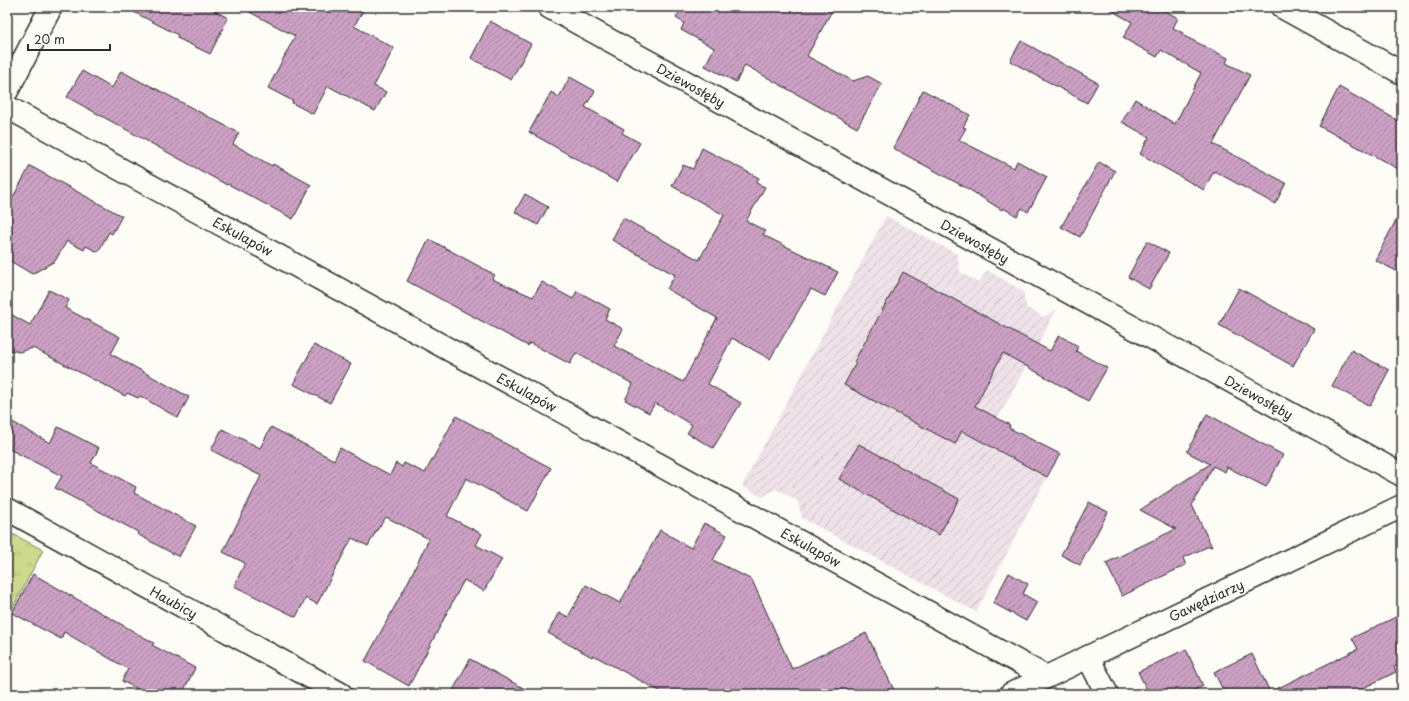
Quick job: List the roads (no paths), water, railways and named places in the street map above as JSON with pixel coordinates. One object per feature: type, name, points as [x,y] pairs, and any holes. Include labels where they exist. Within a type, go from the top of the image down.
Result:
[{"type":"street","points":[[7,91],[51,7]]},
{"type":"street","name":"Dziewosłęby","points":[[549,7],[1402,475]]},
{"type":"street","points":[[1282,7],[1402,73]]},
{"type":"street","name":"Eskulapów","points":[[7,107],[1046,677]]},
{"type":"street","name":"Gawędziarzy","points":[[1011,694],[1402,506]]},
{"type":"street","name":"Haubicy","points":[[7,509],[341,694]]},
{"type":"street","points":[[1088,657],[1106,694]]}]
